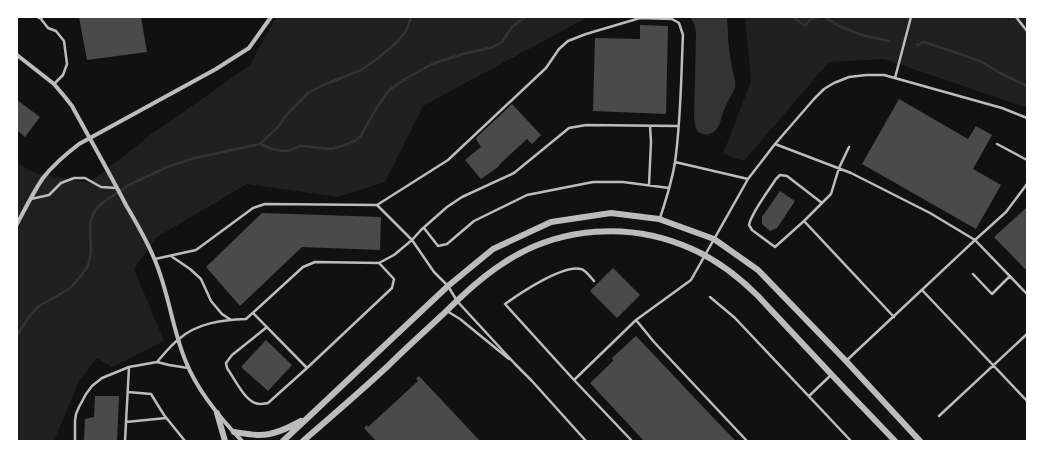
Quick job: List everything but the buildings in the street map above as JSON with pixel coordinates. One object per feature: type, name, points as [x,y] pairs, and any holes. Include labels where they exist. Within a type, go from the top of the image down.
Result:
[{"type":"street","points":[[17,224],[43,179],[54,165],[66,154],[79,144],[216,69],[249,48],[271,17]]},
{"type":"street","points":[[17,55],[54,84],[72,106],[149,245],[166,292],[178,339],[189,368],[217,413],[242,441]]},
{"type":"street","points":[[283,441],[448,286],[494,249],[551,222],[611,213],[660,219],[714,239],[758,270],[846,361],[920,441]]},
{"type":"street","points":[[303,441],[372,381],[457,301],[502,264],[520,253],[558,238],[598,231],[617,231],[636,232],[675,241],[693,249],[728,269],[744,282],[788,327],[894,441]]},
{"type":"street","points":[[217,413],[226,441]]},
{"type":"street","points":[[234,432],[260,435],[274,433],[286,430],[308,418]]},
{"type":"lane","points":[[37,17],[41,18],[48,28],[56,31],[64,40],[66,64],[63,75],[54,84]]},
{"type":"lane","points":[[895,78],[911,17]]},
{"type":"lane","points":[[1016,17],[1027,32]]},
{"type":"lane","points":[[155,259],[196,250],[253,208],[265,204],[377,205],[448,160],[546,68],[559,49],[568,41],[640,18],[672,19],[679,24],[683,35],[675,162],[660,219]]},
{"type":"lane","points":[[574,380],[636,320],[691,280],[748,179],[814,99],[824,89],[834,83],[849,77],[884,75],[1002,108],[1027,118]]},
{"type":"lane","points":[[157,362],[178,339],[192,330],[206,324],[232,320],[246,320],[303,267],[315,262],[379,263],[394,255],[447,207],[462,197],[514,173],[569,128],[586,125],[678,126]]},
{"type":"lane","points":[[649,185],[651,142],[650,126]]},
{"type":"lane","points":[[776,144],[851,173],[930,213],[974,240],[1027,294]]},
{"type":"lane","points":[[997,144],[1027,160]]},
{"type":"lane","points":[[822,203],[787,176],[783,175],[778,177],[758,207],[749,224],[752,230],[775,247],[832,194],[839,168],[849,147]]},
{"type":"lane","points":[[675,162],[748,179]]},
{"type":"lane","points":[[31,199],[49,195],[61,183],[74,178],[85,178],[102,187],[117,188]]},
{"type":"lane","points":[[424,228],[438,246],[447,244],[474,221],[527,195],[593,182],[623,182],[669,188]]},
{"type":"lane","points":[[846,361],[974,240],[1006,212],[1027,184]]},
{"type":"lane","points":[[377,205],[412,240],[434,272],[448,286],[457,301],[586,441]]},
{"type":"lane","points":[[804,220],[894,317]]},
{"type":"lane","points":[[171,256],[190,269],[201,279],[211,301],[222,314],[232,320]]},
{"type":"lane","points":[[267,327],[232,355],[226,363],[227,368],[247,399],[260,405],[268,403],[392,288],[394,279],[379,263]]},
{"type":"lane","points":[[594,281],[582,269],[578,268],[565,270],[534,285],[505,304],[632,441]]},
{"type":"lane","points":[[973,274],[992,294],[1010,276]]},
{"type":"lane","points":[[922,290],[1027,401]]},
{"type":"lane","points":[[710,297],[735,318],[851,441]]},
{"type":"lane","points":[[447,310],[516,365]]},
{"type":"lane","points":[[253,313],[307,368]]},
{"type":"lane","points":[[636,320],[654,342],[747,441]]},
{"type":"lane","points":[[939,416],[1027,334]]},
{"type":"lane","points":[[75,441],[76,414],[86,394],[92,386],[102,378],[130,367],[157,362],[189,368]]},
{"type":"lane","points":[[125,441],[130,367]]},
{"type":"lane","points":[[808,396],[831,375]]},
{"type":"lane","points":[[128,392],[151,394],[166,418],[185,441]]},
{"type":"lane","points":[[126,422],[166,418]]},
{"type":"shaded area","points":[[276,17],[588,17],[423,106],[385,182],[338,197],[247,184],[157,237],[134,269],[164,341],[112,367],[97,358],[79,381],[54,441],[17,441],[17,163],[35,173],[89,183],[149,136],[250,65]]},
{"type":"shaded area","points":[[690,17],[727,17],[729,51],[735,88],[724,111],[719,126],[711,134],[703,134],[698,132],[694,118],[696,32],[694,23]]},
{"type":"shaded area","points":[[745,17],[1027,17],[1027,106],[1022,106],[884,59],[829,62],[744,161],[723,154],[751,81]]},
{"type":"waterway","points":[[17,335],[31,314],[39,306],[69,289],[88,266],[91,252],[90,223],[94,212],[105,201],[129,185],[167,167],[195,158],[260,144],[278,127],[288,113],[308,93],[321,86],[361,70],[377,59],[398,41],[406,31],[411,17]]},
{"type":"waterway","points":[[260,144],[272,149],[287,151],[301,146],[332,149],[355,141],[360,137],[389,90],[432,64],[463,54],[493,47],[502,42],[512,27],[525,17]]},
{"type":"waterway","points":[[793,17],[805,26],[810,20],[818,17]]},
{"type":"waterway","points":[[825,17],[839,26],[862,35],[889,41]]},
{"type":"waterway","points":[[917,45],[924,42],[982,62],[1000,73],[1027,86]]}]
